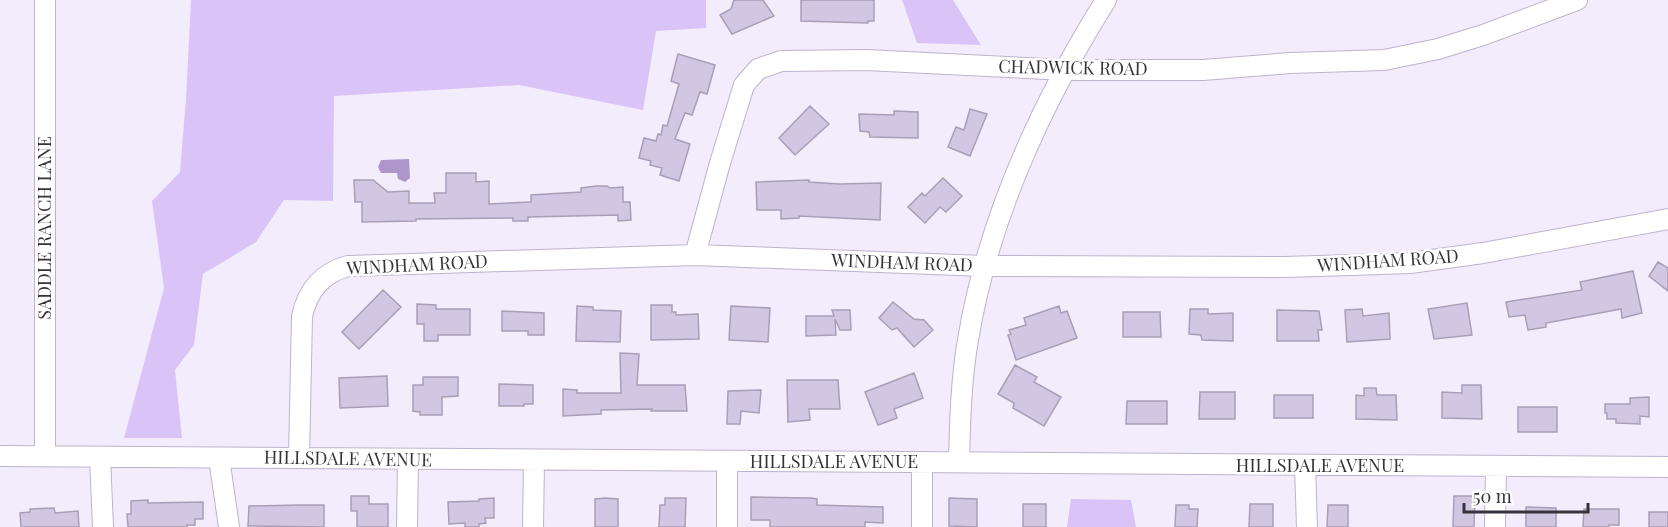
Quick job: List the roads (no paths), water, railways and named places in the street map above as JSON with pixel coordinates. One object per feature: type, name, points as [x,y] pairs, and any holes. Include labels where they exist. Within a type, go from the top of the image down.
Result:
[{"type":"street","name":"SADDLE RANCH LANE","points":[[45,0],[45,456]]},
{"type":"street","points":[[959,462],[962,388],[968,341],[984,266],[1000,216],[1028,144],[1066,70],[1106,0]]},
{"type":"street","name":"CHADWICK ROAD","points":[[695,255],[744,85],[758,69],[781,61],[866,60],[1066,70],[1203,70],[1290,63],[1384,60],[1437,49],[1577,0]]},
{"type":"street","name":"WINDHAM ROAD","points":[[298,458],[302,316],[305,301],[313,287],[325,276],[348,266],[695,255],[984,266],[1284,267],[1410,263],[1557,241],[1668,219]]},
{"type":"street","name":"HILLSDALE AVENUE","points":[[0,456],[1668,467]]},
{"type":"street","points":[[100,457],[103,527]]},
{"type":"street","points":[[219,458],[229,527]]},
{"type":"street","points":[[407,527],[408,460]]},
{"type":"street","points":[[533,527],[534,461]]},
{"type":"street","points":[[726,527],[727,462]]},
{"type":"street","points":[[922,462],[922,527]]},
{"type":"street","points":[[1305,466],[1307,527]]},
{"type":"street","points":[[1494,527],[1496,466]]}]
